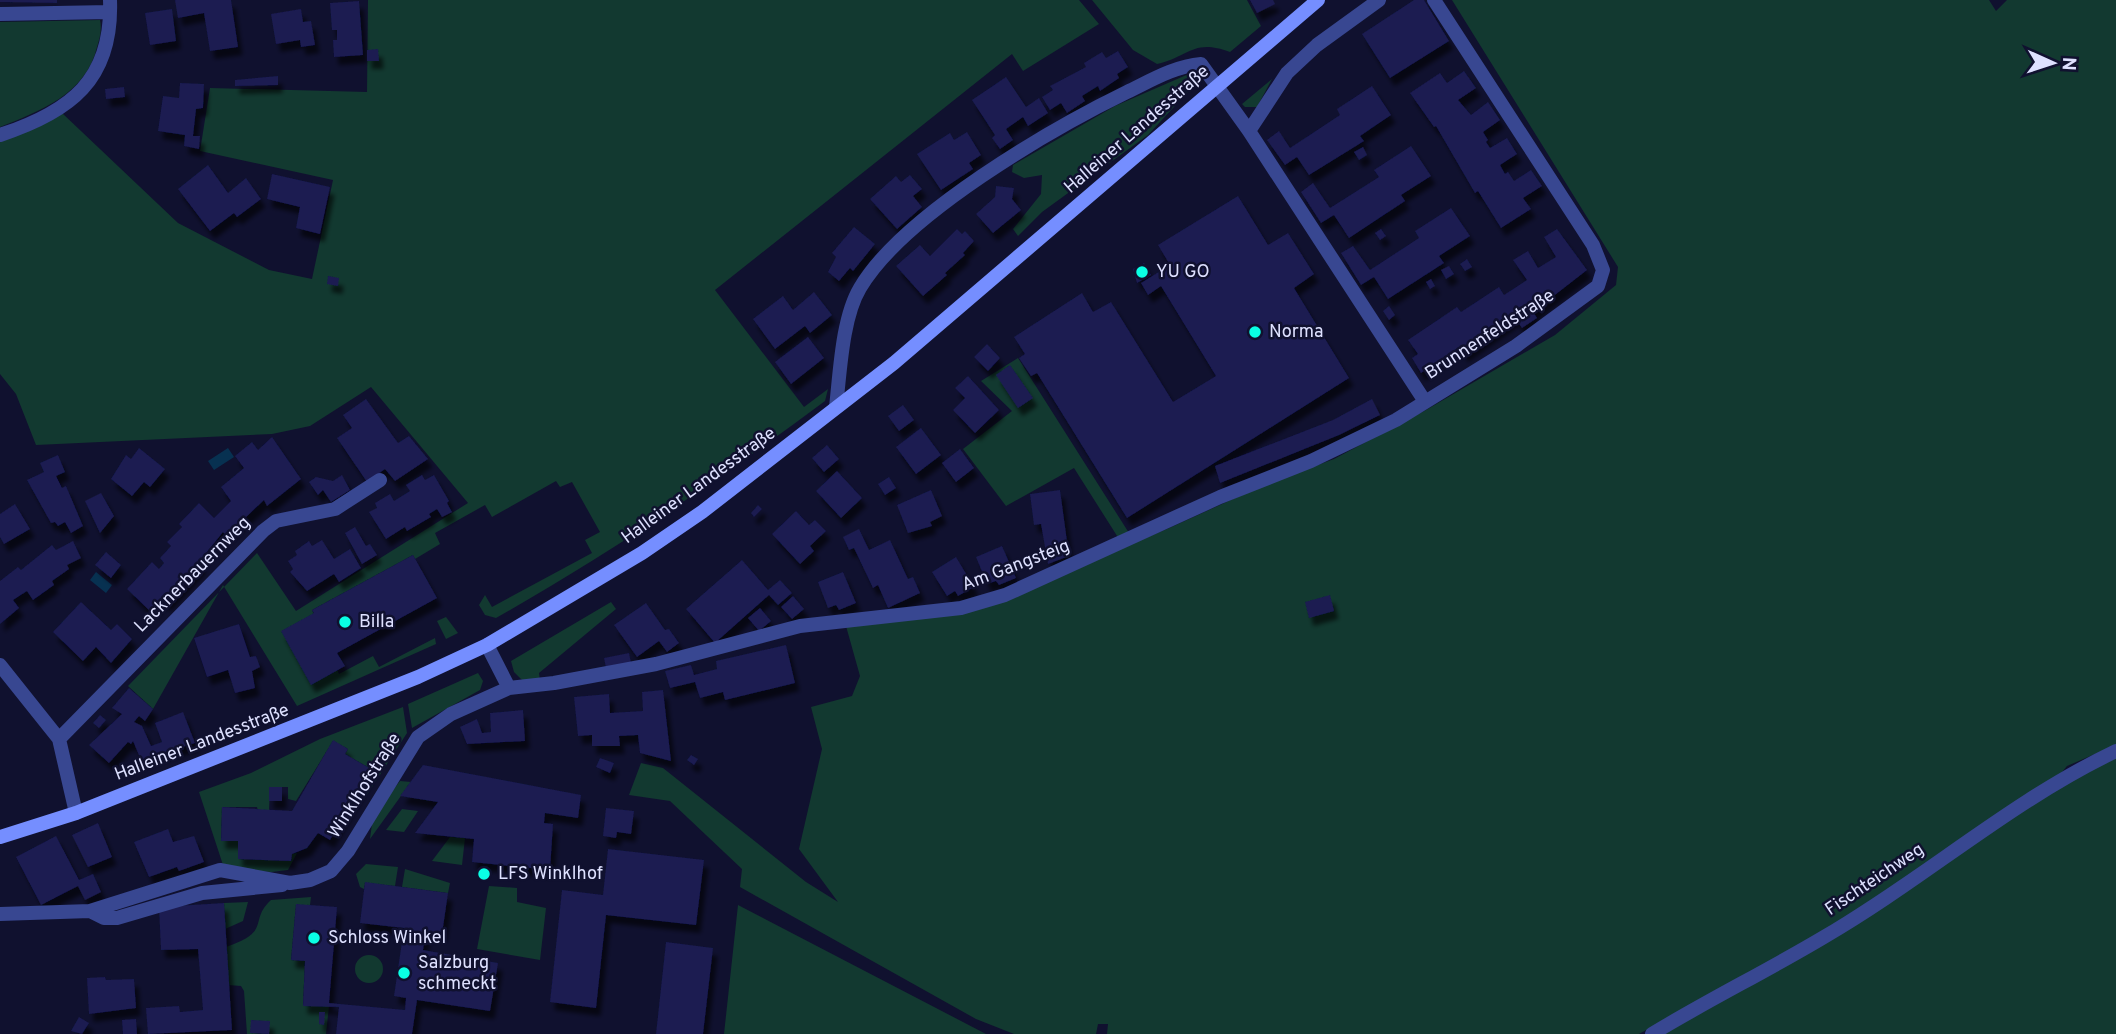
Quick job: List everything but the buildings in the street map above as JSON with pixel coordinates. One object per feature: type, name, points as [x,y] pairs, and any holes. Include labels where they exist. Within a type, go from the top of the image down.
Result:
[{"type":"main road","name":"Halleiner Landesstraße","points":[[0,837],[76,813],[341,710],[487,645],[575,595],[691,519],[894,363],[1318,0]]},
{"type":"street","points":[[1249,131],[1287,72],[1379,0]]},
{"type":"street","name":"Brunnenfeldstraße","points":[[836,407],[842,358],[858,291],[871,271],[929,217],[997,167],[1058,128],[1153,80],[1201,64],[1249,131],[1424,401],[1516,346],[1598,286],[1603,271],[1593,246],[1434,0]]},
{"type":"street","points":[[0,14],[110,6],[102,61],[94,78],[68,106],[0,135]]},
{"type":"street","name":"Am Gangsteig","points":[[509,688],[656,664],[800,626],[961,608],[1005,595],[1220,497],[1354,441],[1396,420],[1424,401]]},
{"type":"street","name":"Lacknerbauernweg","points":[[59,739],[263,531],[276,521],[335,509],[380,480]]},
{"type":"street","points":[[487,645],[509,688]]},
{"type":"street","points":[[0,665],[59,739],[76,813]]},
{"type":"street","name":"Winklhofstraße","points":[[0,914],[90,911],[220,870],[290,883],[310,880],[331,871],[348,852],[418,737],[451,714],[509,688]]},
{"type":"street","name":"Fischteichweg","points":[[1651,1034],[1824,937],[2041,791],[2116,751]]},
{"type":"street","points":[[90,911],[104,918],[117,918],[202,893],[290,883]]},
{"type":"green space","points":[[368,0],[1079,0],[1099,24],[1023,71],[1012,54],[715,290],[804,407],[828,389],[825,401],[705,487],[623,541],[496,618],[485,615],[479,605],[485,595],[492,607],[592,553],[585,540],[600,532],[572,482],[560,487],[556,481],[492,517],[485,505],[435,533],[440,544],[415,559],[413,555],[312,610],[339,674],[373,656],[379,667],[435,638],[436,644],[297,706],[224,587],[257,553],[296,611],[468,503],[371,387],[310,426],[272,434],[36,445],[16,394],[0,374],[0,140],[62,113],[178,223],[269,270],[312,279],[333,180],[200,151],[210,88],[367,92]]},
{"type":"green space","points":[[1092,0],[1247,0],[1261,26],[1230,52],[1218,48],[1199,48],[1157,64],[1133,50]]},
{"type":"green space","points":[[1452,0],[1989,0],[1996,11],[2007,0],[2116,0],[2116,745],[2067,766],[2058,777],[1835,925],[1639,1034],[1107,1034],[1108,1024],[1098,1024],[1096,1034],[1014,1034],[976,1019],[740,887],[742,869],[670,801],[629,795],[641,763],[663,768],[806,882],[838,902],[799,849],[822,749],[811,707],[852,696],[860,676],[846,626],[962,614],[1167,529],[1264,485],[1334,459],[1426,410],[1555,335],[1616,285],[1618,267]]},
{"type":"green space","points":[[100,20],[100,37],[91,63],[72,89],[45,107],[0,127],[0,22]]},
{"type":"green space","points":[[1191,73],[1196,74],[1198,81],[1148,135],[1042,212],[1018,236],[1013,229],[1041,194],[1042,175],[1024,178],[1012,172],[1013,165],[1115,106]]},
{"type":"green space","points":[[1272,79],[1257,107],[1245,107],[1242,104]]},
{"type":"green space","points":[[1018,358],[1129,533],[1119,539],[1074,468],[1006,506],[963,449],[1012,411],[981,381]]},
{"type":"green space","points":[[219,592],[153,709],[128,686]]},
{"type":"green space","points":[[611,602],[616,609],[539,673],[540,681],[522,680],[514,672],[511,661]]},
{"type":"green space","points":[[446,617],[458,633],[446,639],[437,621]]},
{"type":"green space","points":[[478,673],[483,681],[480,690],[412,728],[408,704]]},
{"type":"green space","points":[[403,707],[407,733],[352,818],[345,814],[371,769],[345,754],[348,749],[333,741],[296,801],[288,799],[288,787],[270,787],[269,811],[258,811],[257,807],[222,807],[221,841],[238,841],[238,859],[291,861],[292,854],[297,853],[288,870],[271,872],[224,868],[199,792],[251,773],[320,739]]},
{"type":"green space","points":[[2116,756],[2116,1034],[1658,1034],[2061,784]]},
{"type":"green space","points":[[400,781],[411,782],[370,839],[373,816]]},
{"type":"green space","points":[[402,809],[418,811],[404,832],[386,830]]},
{"type":"green space","points":[[450,837],[465,838],[462,865],[432,861]]},
{"type":"green space","points":[[366,864],[398,867],[395,886],[365,883],[364,889],[360,887],[356,874]]},
{"type":"green space","points":[[405,869],[450,883],[448,893],[402,887]]},
{"type":"green space","points":[[489,886],[517,888],[517,902],[546,908],[540,960],[477,949]]},
{"type":"green space","points":[[311,897],[310,905],[296,905],[291,960],[305,961],[303,1005],[329,1006],[326,1034],[247,1034],[244,991],[241,986],[228,985],[226,947],[255,931],[264,907],[271,900]]},
{"type":"green space","points":[[248,902],[243,921],[225,929],[224,903]]},
{"type":"green space","points":[[738,905],[986,1034],[724,1034]]},
{"type":"green space","points":[[369,955],[379,959],[383,969],[379,979],[369,983],[359,979],[355,969],[359,959]]},
{"type":"water","points":[[228,448],[234,457],[214,470],[208,461]]},
{"type":"water","points":[[96,572],[112,585],[106,593],[90,580]]},
{"type":"place","name":"YU GO","points":[[1142,272]]},
{"type":"place","name":"Norma","points":[[1255,332]]},
{"type":"place","name":"Billa","points":[[345,622]]},
{"type":"place","name":"LFS Winklhof","points":[[484,874]]},
{"type":"place","name":"Schloss Winkel","points":[[314,938]]},
{"type":"place","name":"Salzburg schmeckt","points":[[404,973]]}]
